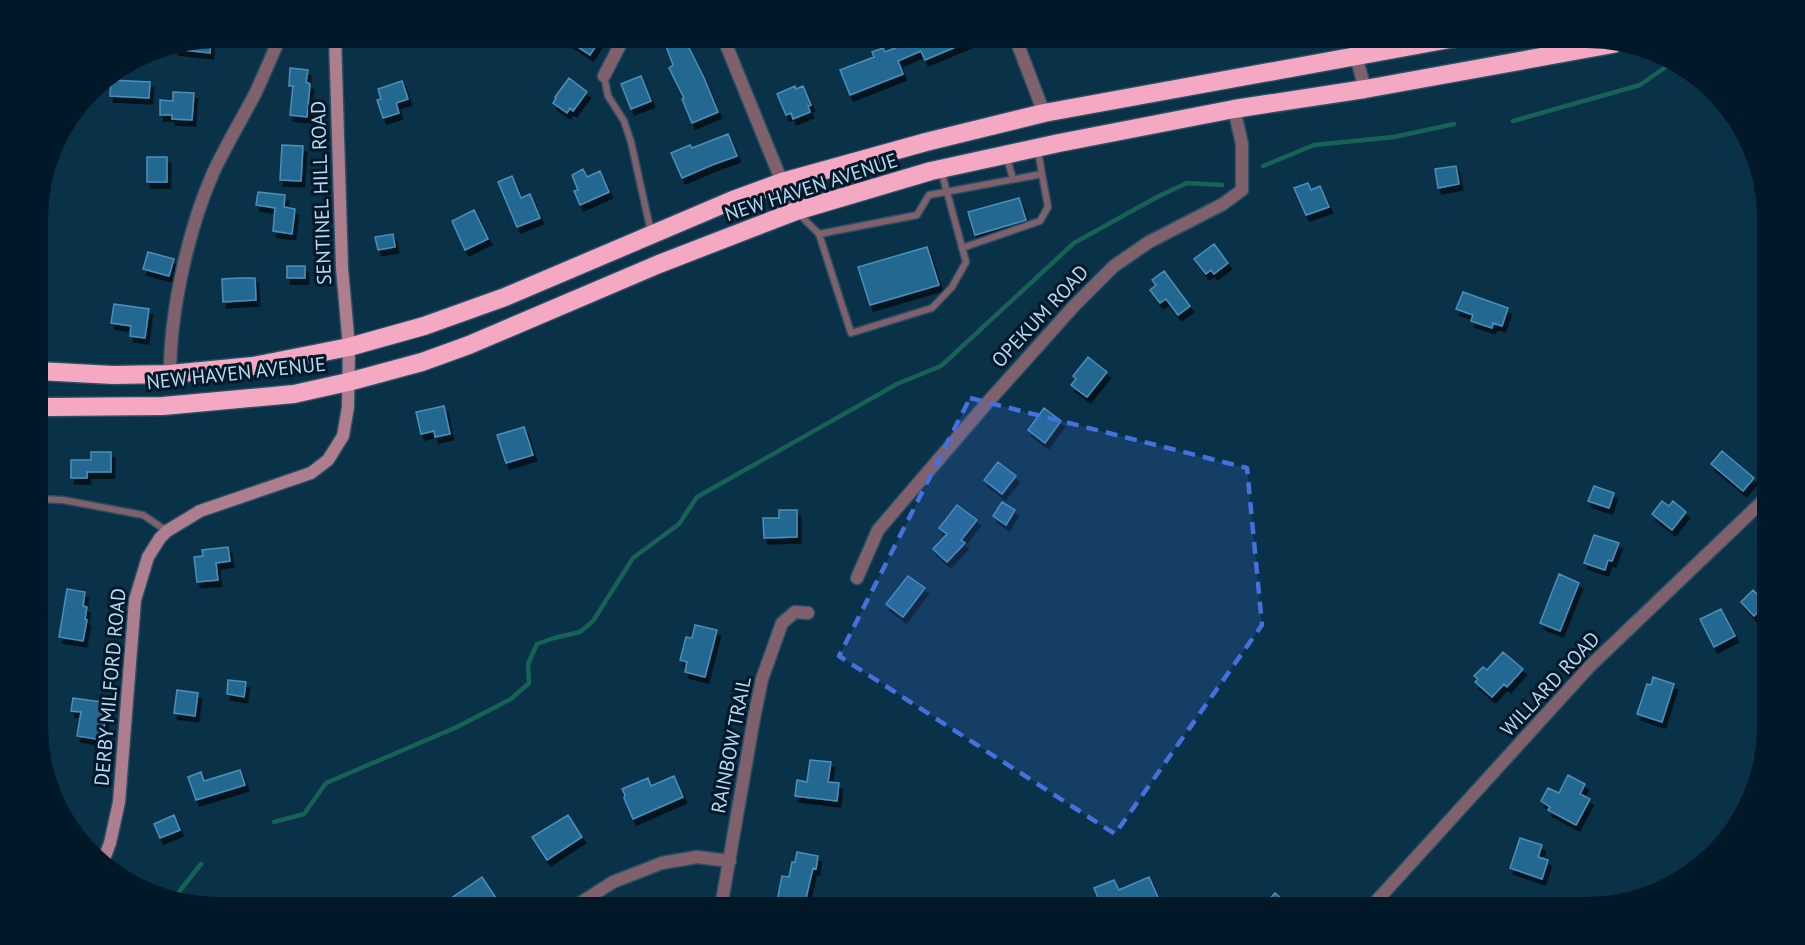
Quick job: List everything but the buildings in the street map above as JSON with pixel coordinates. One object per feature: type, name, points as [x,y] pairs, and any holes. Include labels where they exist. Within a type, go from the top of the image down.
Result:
[{"type":"highway","name":"NEW HAVEN AVENUE","points":[[48,372],[113,375],[170,374],[253,366],[349,347],[424,326],[505,297],[733,200],[782,182],[926,142],[1044,113],[1403,48]]},
{"type":"highway","name":"NEW HAVEN AVENUE","points":[[48,407],[163,406],[294,393],[348,382],[422,362],[469,345],[659,264],[796,211],[940,169],[1234,109],[1365,89],[1590,48]]},
{"type":"main road","name":"SENTINEL HILL ROAD","points":[[335,48],[342,268],[349,347]]},
{"type":"main road","name":"DERBY MILFORD ROAD","points":[[106,855],[119,802],[135,600],[148,556],[167,531],[200,511],[291,481],[311,472],[328,460],[344,436],[348,407],[349,347]]},
{"type":"street","points":[[170,374],[173,327],[184,266],[198,216],[213,174],[275,48]]},
{"type":"street","points":[[604,76],[618,48]]},
{"type":"street","points":[[727,48],[796,211]]},
{"type":"street","points":[[1020,48],[1044,113]]},
{"type":"street","points":[[1355,48],[1365,89]]},
{"type":"street","name":"OPEKUM ROAD","points":[[857,578],[878,530],[1074,306],[1114,266],[1149,242],[1223,204],[1242,190],[1242,144],[1234,109]]},
{"type":"street","name":"WILLARD ROAD","points":[[1380,897],[1590,666],[1757,507]]},
{"type":"street","name":"RAINBOW TRAIL","points":[[724,897],[754,718],[766,668],[782,623],[795,612],[808,613]]},
{"type":"street","points":[[590,897],[614,882],[662,863],[697,857],[730,861]]},
{"type":"lane","points":[[604,76],[608,96],[624,121],[631,142],[652,234]]},
{"type":"lane","points":[[962,248],[1040,221],[1048,207],[1037,148]]},
{"type":"lane","points":[[1006,154],[1013,179]]},
{"type":"lane","points":[[796,211],[819,234],[851,333],[932,308],[952,287],[966,262],[940,169]]},
{"type":"lane","points":[[819,234],[917,215],[929,195],[1042,174]]},
{"type":"lane","points":[[48,499],[63,500],[143,515],[167,531]]},
{"type":"highlighted area","points":[[970,398],[1247,468],[1262,625],[1115,834],[839,656]]},
{"type":"waterway","points":[[1513,121],[1640,85],[1665,68]]},
{"type":"waterway","points":[[1263,166],[1314,145],[1394,137],[1454,124]]},
{"type":"waterway","points":[[274,822],[304,814],[326,783],[457,727],[511,699],[529,683],[528,664],[537,644],[580,632],[593,621],[633,558],[679,524],[697,497],[897,384],[941,366],[1074,243],[1187,183],[1222,185]]},
{"type":"waterway","points":[[179,892],[201,864]]}]
